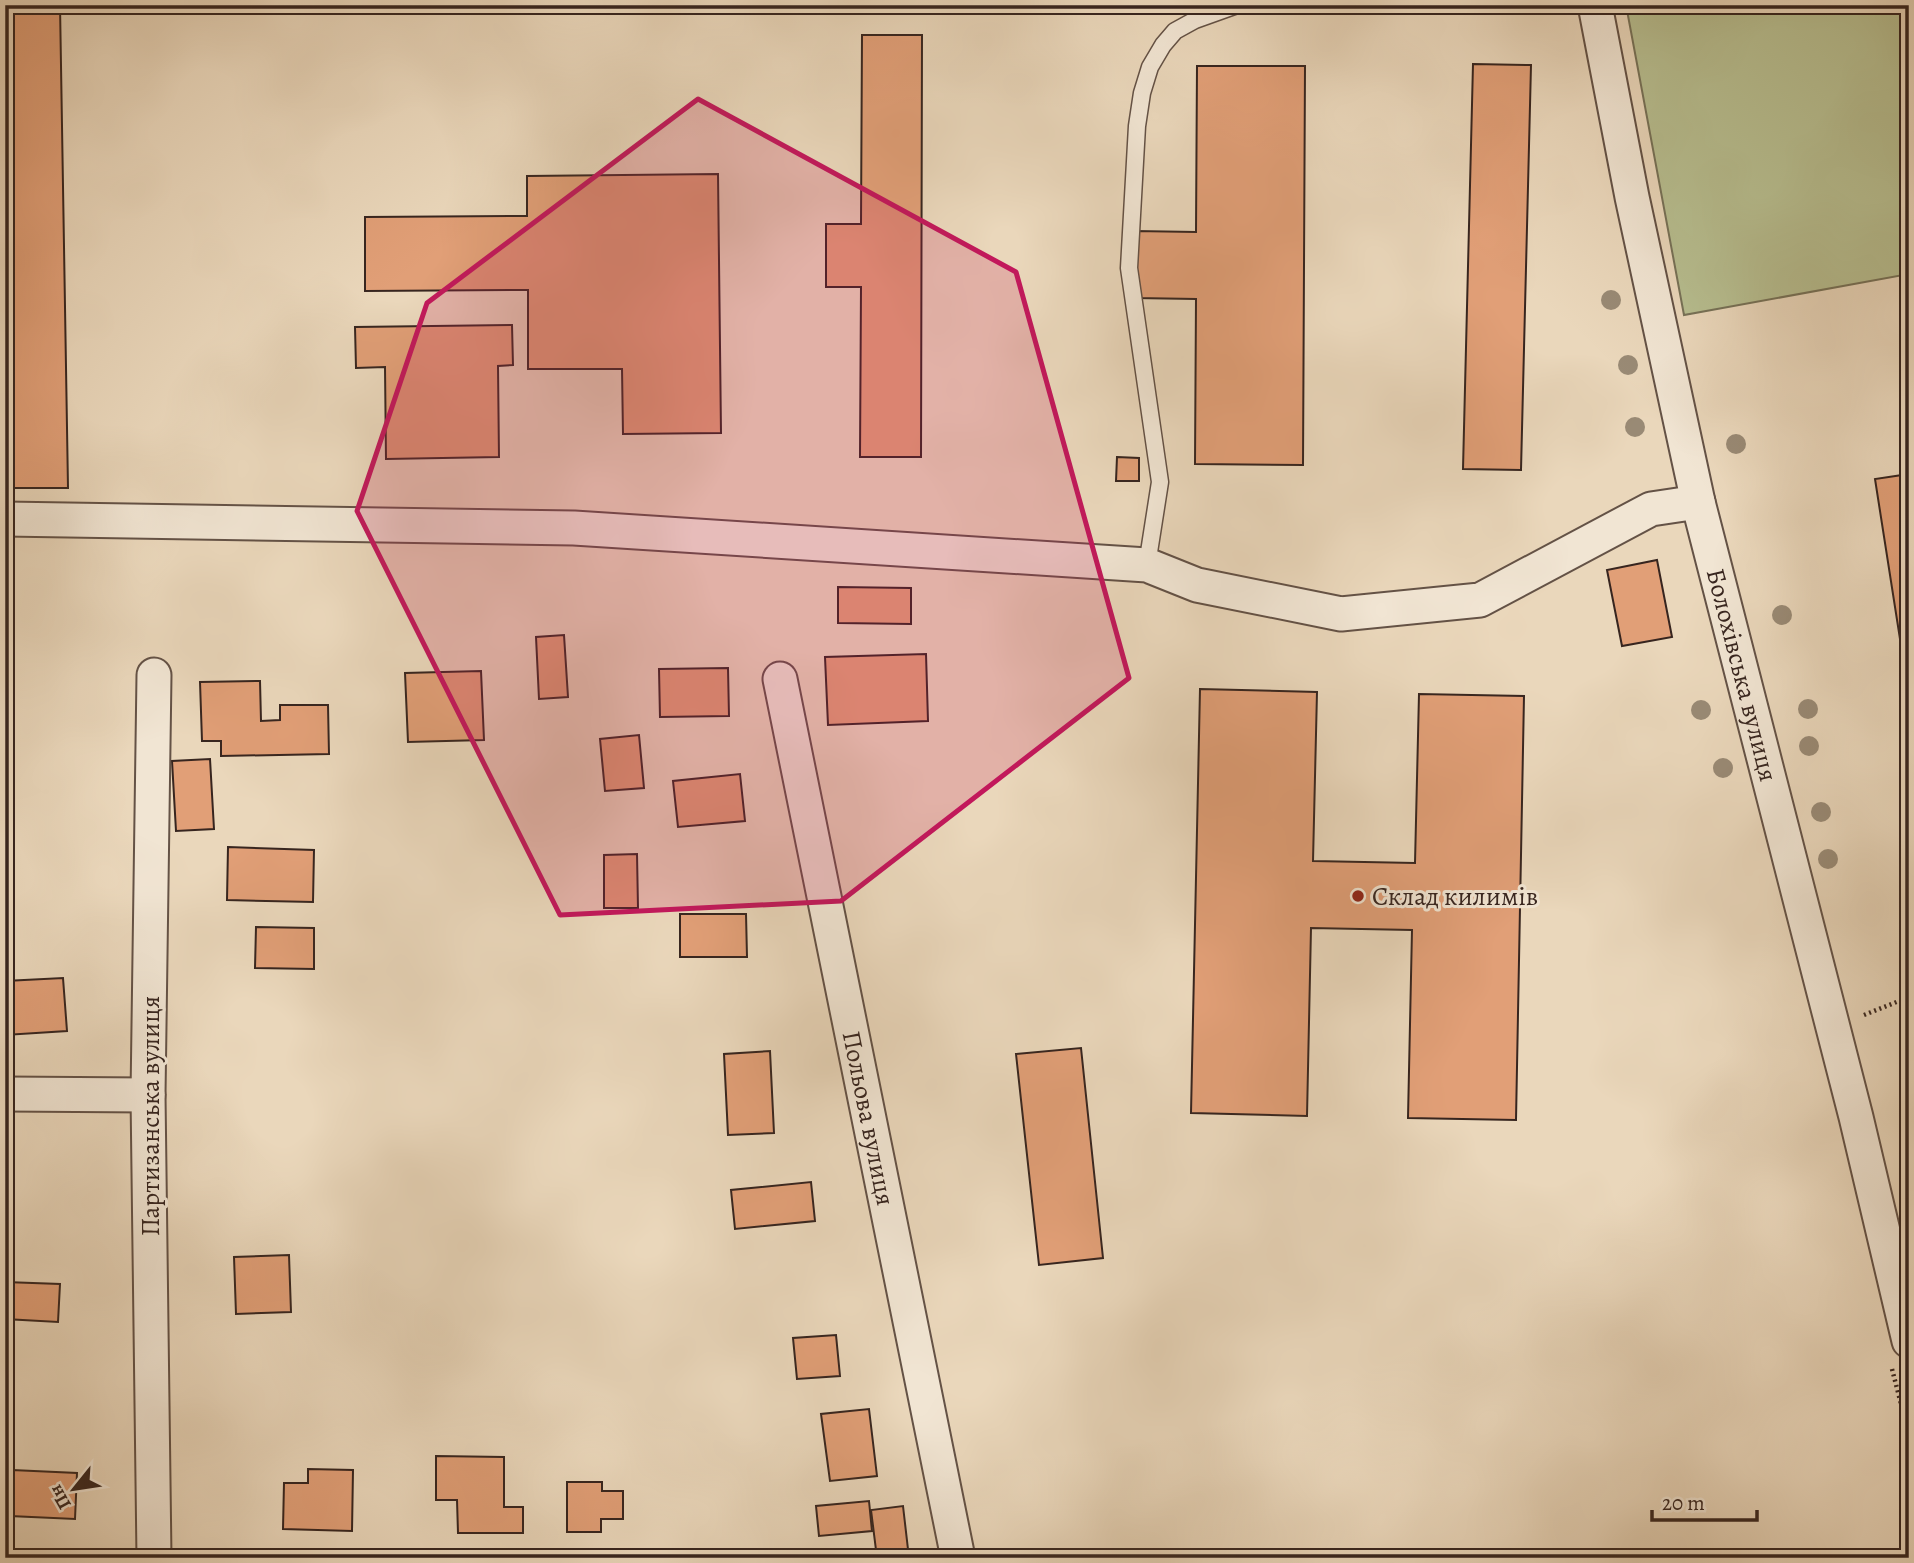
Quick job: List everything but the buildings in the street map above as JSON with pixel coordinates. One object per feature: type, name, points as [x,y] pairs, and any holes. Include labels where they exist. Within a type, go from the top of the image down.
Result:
[{"type":"street","name":"Болохівська вулиця","points":[[1595,5],[1632,197],[1698,502],[1833,1027],[1909,1340]]},
{"type":"street","points":[[5,519],[574,528],[1147,565],[1197,585],[1341,614],[1480,600],[1651,509],[1698,502]]},
{"type":"street","name":"Партизанська вулиця","points":[[154,1558],[148,1095],[155,675]]},
{"type":"street","name":"Польова вулиця","points":[[780,679],[958,1558]]},
{"type":"street","points":[[5,1094],[148,1095]]},
{"type":"lane","points":[[1147,565],[1160,482],[1129,268],[1136,126],[1150,67],[1163,45],[1175,31],[1195,20],[1237,5]]},
{"type":"path","points":[[1833,1027],[1909,997]]},
{"type":"highlighted area","points":[[698,99],[1016,272],[1129,678],[841,901],[560,915],[357,511],[427,303]]},
{"type":"green space","points":[[1626,5],[1909,5],[1909,274],[1684,315]]},
{"type":"place","name":"Склад килимів","points":[[1358,896]]}]
